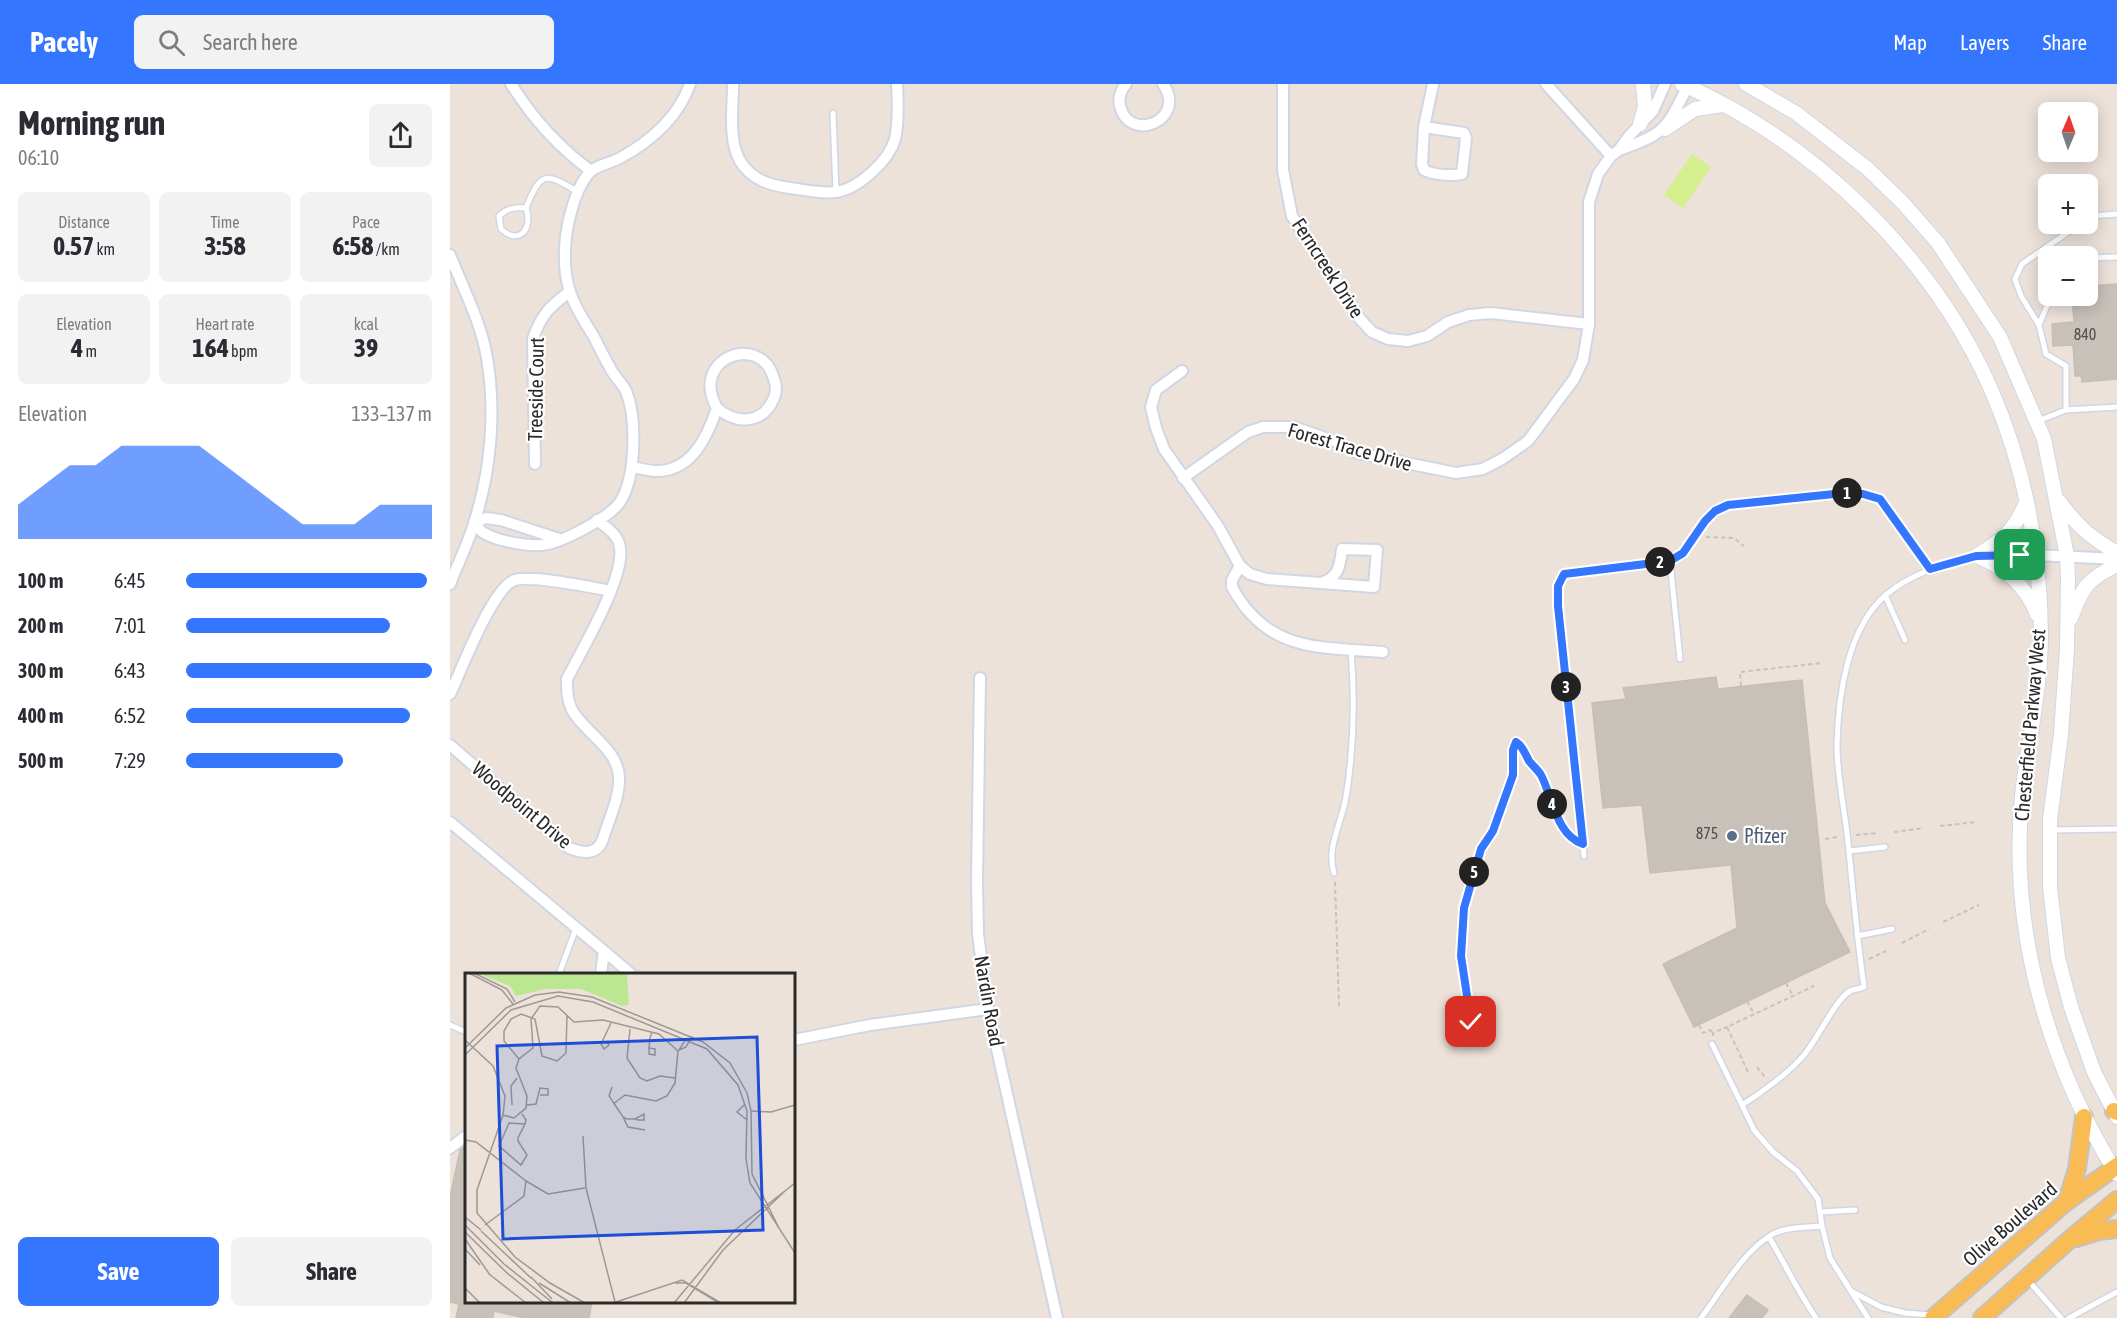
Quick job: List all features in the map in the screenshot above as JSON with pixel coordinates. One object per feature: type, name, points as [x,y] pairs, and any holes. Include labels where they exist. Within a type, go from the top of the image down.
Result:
[{"type":"main road","points":[[2066,1202],[2077,1169],[2084,1117]]},
{"type":"main road","name":"Olive Boulevard","points":[[1934,1317],[2066,1202],[2116,1170]]},
{"type":"main road","points":[[1982,1318],[2117,1200]]},
{"type":"main road","points":[[2068,1241],[2099,1231],[2117,1229]]},
{"type":"street","points":[[511,84],[529,112],[550,136],[591,171]]},
{"type":"street","points":[[474,523],[484,533],[517,544],[543,545],[572,535],[619,503],[632,467],[633,418],[626,390],[614,375],[570,291],[565,252],[571,211],[578,192],[591,171],[620,158],[654,135],[671,118],[684,100],[690,84]]},
{"type":"street","points":[[733,84],[733,136],[739,159],[750,173],[765,183],[810,191],[836,192],[857,185],[886,156],[895,141],[897,84]]},
{"type":"street","points":[[1126,84],[1120,94],[1121,109],[1131,122],[1143,126],[1160,120],[1167,111],[1169,98],[1163,84]]},
{"type":"street","name":"Ferncreek Drive","points":[[1283,84],[1283,170],[1292,216],[1360,319],[1372,332],[1388,339],[1408,341],[1427,336],[1448,322],[1469,315],[1491,313],[1589,324]]},
{"type":"street","points":[[1424,128],[1464,133],[1462,174],[1424,170],[1424,128],[1433,84]]},
{"type":"street","points":[[1545,84],[1615,153],[1643,142],[1695,110],[1723,105]]},
{"type":"street","points":[[1640,124],[1646,106],[1642,84]]},
{"type":"street","name":"Forest Trace Drive","points":[[1184,478],[1248,432],[1278,426],[1294,427],[1340,443],[1357,453],[1456,473],[1483,469],[1528,441],[1574,379],[1583,360],[1589,324],[1589,202],[1598,174],[1653,111],[1665,84]]},
{"type":"street","name":"Chesterfield Parkway West","points":[[1746,84],[1774,99],[1828,136],[1868,169],[1904,203],[1938,243],[2000,337],[2044,440],[2067,556],[2068,628],[2061,734],[2050,830],[2050,887],[2058,958],[2071,1007],[2094,1072],[2116,1113]]},
{"type":"street","points":[[1665,129],[1686,85]]},
{"type":"street","name":"Chesterfield Parkway West","points":[[1686,85],[1744,115],[1796,149],[1852,196],[1910,259],[1956,323],[1990,387],[2019,466],[2036,555],[2040,623],[2036,694],[2022,798],[2019,865],[2023,921],[2032,971],[2044,1014],[2084,1117],[2116,1170]]},
{"type":"street","points":[[450,255],[487,356],[492,402],[488,457],[482,496],[450,584]]},
{"type":"street","name":"Treeside Court","points":[[535,464],[533,339],[539,322],[547,310],[570,291]]},
{"type":"street","points":[[632,467],[655,471],[674,468],[689,460],[710,429],[717,408],[711,397],[710,386],[711,376],[720,362],[730,356],[748,354],[762,360],[771,369],[776,383],[775,396],[767,410],[757,417],[745,420],[726,416],[717,408]]},
{"type":"street","points":[[1182,371],[1156,390],[1151,407],[1164,449],[1218,526],[1240,566],[1250,574],[1267,579],[1374,587],[1377,550],[1342,549],[1340,569],[1335,576],[1321,583]]},
{"type":"street","points":[[2057,499],[2076,524],[2097,542],[2117,553]]},
{"type":"street","points":[[1976,556],[2008,534],[2019,519],[2026,502]]},
{"type":"street","points":[[474,523],[486,518],[501,520],[560,539]]},
{"type":"street","name":"Woodpoint Drive","points":[[450,745],[569,848],[582,853],[593,852],[601,844],[619,790],[619,775],[616,763],[573,711],[567,695],[567,679],[611,591],[620,562],[621,547],[613,532],[597,520]]},
{"type":"street","points":[[2036,555],[2117,559]]},
{"type":"street","points":[[1976,556],[2002,569],[2023,588],[2033,604],[2040,623]]},
{"type":"street","points":[[2068,628],[2081,591],[2100,573],[2117,565]]},
{"type":"street","points":[[1240,566],[1232,580],[1232,587],[1256,620],[1273,633],[1311,647],[1383,652]]},
{"type":"street","points":[[450,694],[494,599],[512,581],[526,578],[611,591]]},
{"type":"street","name":"Nardin Road","points":[[980,678],[978,934],[988,1009],[1057,1318]]},
{"type":"street","points":[[450,822],[629,973]]},
{"type":"street","points":[[601,973],[604,951]]},
{"type":"street","points":[[795,1040],[870,1025],[988,1009]]},
{"type":"street","points":[[450,1148],[465,1137]]},
{"type":"lane","points":[[1757,84],[1774,99]]},
{"type":"lane","points":[[833,113],[836,192]]},
{"type":"lane","points":[[526,208],[505,210],[499,216],[501,229],[507,235],[521,234],[527,228],[526,208],[538,182],[546,177],[555,178],[578,192]]},
{"type":"lane","points":[[2098,215],[2117,214]]},
{"type":"lane","points":[[2066,234],[2022,264],[2015,279],[2021,296],[2038,325],[2046,354],[2066,366],[2066,410]]},
{"type":"lane","points":[[2098,258],[2117,257]]},
{"type":"lane","points":[[2038,325],[2047,306]]},
{"type":"lane","points":[[2037,422],[2066,410],[2117,407]]},
{"type":"lane","points":[[1584,856],[1558,606],[1558,586],[1564,574],[1670,561],[1683,553],[1705,521],[1715,511],[1728,505],[1844,493],[1863,494],[1880,499],[1930,569]]},
{"type":"lane","points":[[1742,1105],[1802,1058],[1816,1040],[1836,1006],[1849,992],[1864,987],[1837,747],[1841,701],[1851,647],[1864,621],[1885,595],[1904,581],[1930,569],[1976,556],[2036,555]]},
{"type":"lane","points":[[1670,561],[1680,659]]},
{"type":"lane","points":[[1885,595],[1905,640]]},
{"type":"lane","points":[[1334,873],[1330,861],[1346,798],[1352,745],[1355,694],[1351,650]]},
{"type":"lane","points":[[2050,830],[2117,829]]},
{"type":"lane","points":[[1849,851],[1885,847]]},
{"type":"lane","points":[[560,973],[577,928]]},
{"type":"lane","points":[[1857,936],[1892,929]]},
{"type":"lane","points":[[450,1025],[465,1032]]},
{"type":"lane","points":[[1712,1044],[1754,1130],[1773,1152],[1797,1171],[1818,1199],[1830,1258],[1868,1318]]},
{"type":"lane","points":[[1820,1212],[1855,1210]]},
{"type":"lane","points":[[1701,1318],[1748,1255],[1772,1234],[1800,1227],[1822,1226]]},
{"type":"lane","points":[[1769,1237],[1796,1288],[1816,1318]]},
{"type":"lane","points":[[2026,1278],[2061,1318]]},
{"type":"lane","points":[[1852,1291],[1881,1307],[1934,1317]]},
{"type":"lane","points":[[2069,1318],[2117,1292]]},
{"type":"lane","points":[[2082,1311],[2086,1318]]},
{"type":"path","points":[[1706,537],[1734,538],[1744,546]]},
{"type":"path","points":[[1741,686],[1740,672],[1822,663]]},
{"type":"path","points":[[1485,1045],[1475,1035],[1463,977],[1461,956],[1464,908],[1481,849],[1493,831],[1513,775],[1513,750],[1516,742],[1522,747],[1532,765],[1540,772],[1549,798],[1568,835],[1572,840],[1583,844]]},
{"type":"path","points":[[1940,826],[1977,822]]},
{"type":"path","points":[[1894,832],[1924,828]]},
{"type":"path","points":[[1856,835],[1878,833]]},
{"type":"path","points":[[1825,839],[1836,837]]},
{"type":"path","points":[[1334,873],[1337,891],[1339,1006]]},
{"type":"path","points":[[1943,922],[1979,905]]},
{"type":"path","points":[[1902,943],[1929,929]]},
{"type":"path","points":[[1869,958],[1886,951]]},
{"type":"path","points":[[1786,983],[1793,996]]},
{"type":"path","points":[[1713,1034],[1814,986]]},
{"type":"path","points":[[1748,1001],[1754,1014]]},
{"type":"path","points":[[1699,1025],[1703,1033],[1710,1030],[1713,1034]]},
{"type":"path","points":[[1727,1027],[1748,1072]]},
{"type":"path","points":[[1712,1044],[1713,1034]]},
{"type":"path","points":[[1757,1067],[1771,1084]]},
{"type":"green space","points":[[1692,154],[1711,167],[1683,208],[1664,195]]},
{"type":"building","points":[[2117,284],[2117,379],[2082,382],[2081,376],[2075,376],[2073,345],[2053,346],[2052,324],[2074,322],[2073,306],[2098,306],[2098,285]]},
{"type":"building","name":"Pfizer","points":[[1716,677],[1718,689],[1802,680],[1825,903],[1850,952],[1694,1027],[1663,964],[1737,928],[1731,865],[1650,873],[1642,805],[1603,808],[1592,703],[1626,699],[1623,688]]},
{"type":"building","points":[[465,1146],[465,1303],[592,1303],[589,1318],[525,1318],[494,1311],[493,1318],[456,1318],[459,1304],[450,1302],[450,1197],[460,1150]]},
{"type":"building","points":[[1747,1295],[1768,1310],[1762,1318],[1729,1318]]},
{"type":"place","name":"Pfizer","points":[[1732,836]]},
{"type":"route","points":[[1471,1022],[1461,956],[1464,908],[1481,849],[1493,831],[1501,803],[1513,775],[1513,750],[1516,742],[1522,747],[1532,765],[1540,772],[1549,798],[1568,835],[1572,840],[1583,844],[1558,606],[1558,586],[1564,574],[1670,561],[1683,553],[1705,521],[1715,511],[1728,505],[1844,493],[1863,494],[1880,499],[1930,569],[1976,556],[2020,555]]}]
